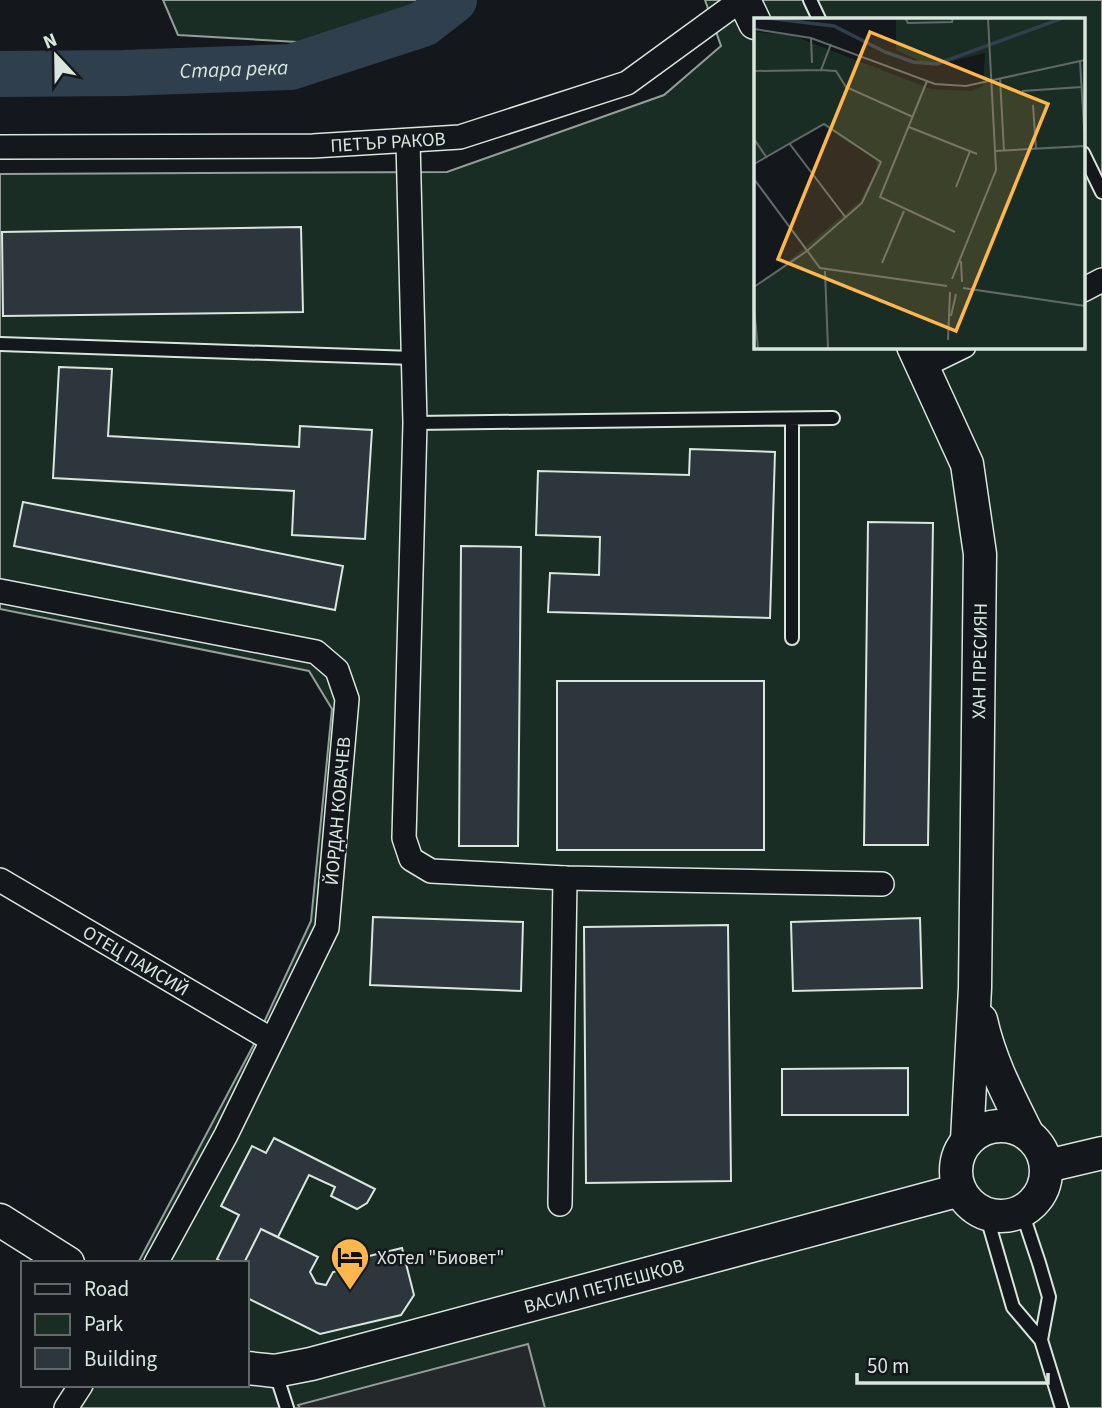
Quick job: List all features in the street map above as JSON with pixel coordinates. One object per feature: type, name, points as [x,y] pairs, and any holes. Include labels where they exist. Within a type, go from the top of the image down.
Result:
[{"type":"street","points":[[743,0],[754,21]]},
{"type":"street","name":"ПЕТЪР РАКОВ","points":[[0,147],[313,146],[460,137],[627,83],[743,0]]},
{"type":"street","points":[[408,141],[415,423],[404,838],[411,859],[431,871],[565,878],[882,884]]},
{"type":"street","points":[[1084,289],[1102,280]]},
{"type":"street","points":[[918,356],[955,348]]},
{"type":"street","name":"ХАН ПРЕСИЯН","points":[[918,356],[967,464],[980,554],[975,988],[967,1141]]},
{"type":"street","name":"ЙОРДАН КОВАЧЕВ","points":[[0,591],[316,652],[337,670],[347,699],[327,928],[226,1135],[157,1261]]},
{"type":"street","points":[[560,1204],[565,878]]},
{"type":"street","name":"ОТЕЦ ПАИСИЙ","points":[[0,880],[272,1040]]},
{"type":"street","name":"ХАН ПРЕСИЯН","points":[[975,988],[989,1049],[1027,1133]]},
{"type":"street","points":[[1002,1125],[1027,1133],[1044,1153],[1047,1175],[1042,1193],[1022,1212],[1004,1216],[986,1214],[975,1208],[966,1200],[956,1177],[960,1151],[977,1132],[989,1127],[1002,1125]]},
{"type":"street","points":[[1047,1166],[1102,1153]]},
{"type":"street","name":"ВАСИЛ ПЕТЛЕШКОВ","points":[[261,1369],[324,1360],[960,1190]]},
{"type":"street","points":[[0,1220],[65,1261]]},
{"type":"street","points":[[66,1408],[80,1387]]},
{"type":"lane","points":[[810,0],[819,18]]},
{"type":"lane","points":[[1084,155],[1102,192]]},
{"type":"lane","points":[[0,344],[413,358]]},
{"type":"lane","points":[[415,423],[833,418]]},
{"type":"lane","points":[[792,419],[792,638]]},
{"type":"lane","points":[[1022,1212],[1049,1297],[1041,1340]]},
{"type":"lane","points":[[986,1214],[1013,1307],[1041,1340],[1062,1408]]},
{"type":"lane","points":[[261,1369],[287,1408]]},
{"type":"green space","points":[[163,0],[467,0],[401,48],[178,35]]},
{"type":"green space","points":[[705,0],[1102,0],[1102,1408],[58,1408],[69,1387],[248,1387],[248,1261],[139,1261],[253,1046],[311,921],[332,709],[309,671],[0,609],[0,174],[447,172],[664,95],[721,46]]},
{"type":"shaded area","points":[[528,1344],[545,1408],[300,1408],[298,1405]]},
{"type":"building","points":[[301,227],[303,312],[3,316],[2,232]]},
{"type":"building","points":[[59,367],[112,369],[108,436],[299,447],[300,426],[372,430],[365,539],[292,535],[294,491],[53,478]]},
{"type":"building","points":[[690,449],[775,452],[770,618],[548,612],[550,573],[599,575],[600,537],[536,535],[538,471],[689,475]]},
{"type":"building","points":[[23,502],[343,566],[335,610],[14,546]]},
{"type":"building","points":[[868,522],[933,523],[928,845],[864,845]]},
{"type":"building","points":[[461,546],[521,547],[518,846],[459,846]]},
{"type":"building","points":[[557,681],[764,681],[764,850],[557,850]]},
{"type":"building","points":[[373,917],[523,922],[521,991],[370,985]]},
{"type":"building","points":[[920,918],[922,988],[793,991],[791,922]]},
{"type":"building","points":[[728,925],[731,1181],[586,1183],[584,927]]},
{"type":"building","points":[[908,1068],[908,1115],[782,1115],[782,1069]]},
{"type":"building","points":[[274,1138],[375,1189],[367,1203],[357,1209],[331,1196],[335,1187],[309,1175],[278,1237],[261,1229],[245,1261],[220,1261],[217,1259],[239,1215],[221,1206],[252,1146],[266,1153]]},
{"type":"building","points":[[261,1229],[318,1257],[310,1272],[316,1283],[326,1285],[333,1272],[367,1264],[365,1257],[402,1248],[414,1295],[401,1315],[320,1334],[248,1298],[248,1261],[245,1261]]},
{"type":"waterway","name":"Стара река","points":[[0,74],[291,67],[423,24],[454,0]]},
{"type":"place","name":"Хотел \"Биовет\"","points":[[350,1291]]}]
